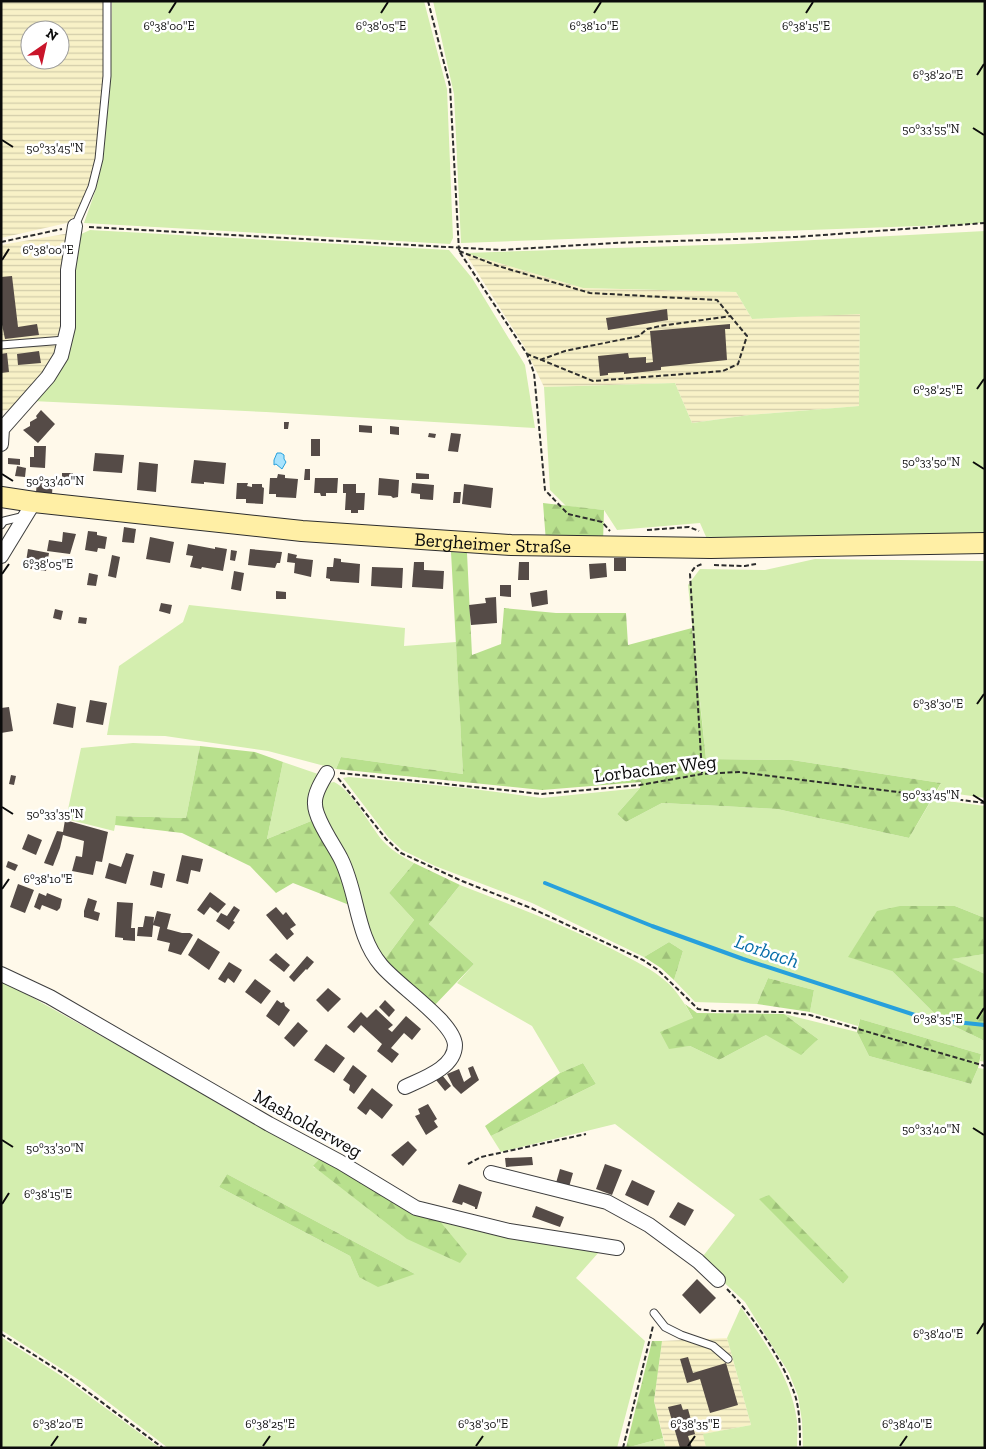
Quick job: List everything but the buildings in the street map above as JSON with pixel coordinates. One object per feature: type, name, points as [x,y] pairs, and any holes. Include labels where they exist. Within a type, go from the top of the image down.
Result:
[{"type":"street","points":[[1,444],[2,428],[48,377],[61,356],[68,327],[68,270],[75,226]]},
{"type":"street","name":"Bergheimer Straße","points":[[1,497],[30,509],[302,531],[510,545],[711,548],[985,543]]},
{"type":"street","points":[[1,556],[30,509]]},
{"type":"street","points":[[327,773],[320,785],[315,804],[319,819],[342,860],[367,944],[380,965],[437,1017],[453,1036],[455,1046],[452,1056],[439,1072],[405,1087]]},
{"type":"street","name":"Masholderweg","points":[[1,974],[50,997],[269,1124],[340,1162],[416,1208],[509,1231],[617,1248]]},
{"type":"street","points":[[491,1173],[607,1202],[649,1225],[698,1261],[718,1280]]},
{"type":"lane","points":[[75,226],[92,187],[99,159],[107,76],[107,1]]},
{"type":"lane","points":[[1,344],[65,340]]},
{"type":"lane","points":[[1,524],[30,509]]},
{"type":"lane","points":[[654,1313],[665,1327],[712,1346],[728,1359]]},
{"type":"path","points":[[428,1],[450,86],[459,252],[527,354],[534,373],[545,490],[568,514],[602,522],[612,533],[616,547]]},
{"type":"path","points":[[1,242],[75,226],[501,250],[614,243],[796,237],[985,223]]},
{"type":"path","points":[[459,252],[498,266],[590,293],[717,300],[747,336],[738,364],[723,371],[593,380],[527,354]]},
{"type":"path","points":[[540,360],[565,351],[639,336],[648,329],[660,326],[731,316]]},
{"type":"path","points":[[702,557],[702,564],[690,574],[702,774]]},
{"type":"path","name":"Lorbacher Weg","points":[[327,773],[350,773],[542,794],[640,785],[702,774],[739,772],[985,803]]},
{"type":"path","points":[[327,773],[340,779],[386,839],[401,852],[462,881],[573,926],[643,960],[665,976],[698,1009],[784,1012],[810,1015],[985,1066]]},
{"type":"path","points":[[468,1164],[481,1157],[586,1134]]},
{"type":"path","points":[[718,1280],[742,1305],[763,1335],[787,1376],[795,1396],[799,1420],[800,1448]]},
{"type":"path","points":[[623,1448],[652,1332],[654,1313]]},
{"type":"path","points":[[1,1334],[64,1374],[163,1448]]},
{"type":"shaded area","points":[[1,1],[103,1],[103,76],[96,158],[88,186],[76,215],[67,223],[1,238]]},
{"type":"shaded area","points":[[70,233],[64,328],[54,359],[12,409],[1,411],[1,245]]},
{"type":"shaded area","points":[[465,253],[583,288],[736,292],[752,319],[860,313],[859,406],[749,415],[692,423],[675,383],[544,387],[524,346]]},
{"type":"shaded area","points":[[727,1338],[751,1425],[704,1434],[706,1448],[666,1448],[654,1401],[662,1341]]},
{"type":"green space","points":[[112,1],[424,1],[447,89],[453,238],[450,244],[84,223],[96,189],[102,161],[111,43]]},
{"type":"green space","points":[[433,1],[985,1],[985,222],[973,224],[461,243],[454,94]]},
{"type":"green space","points":[[90,230],[449,250],[472,278],[525,365],[535,428],[266,412],[32,401],[67,357],[72,270],[77,236]]},
{"type":"green space","points":[[985,231],[985,536],[707,539],[700,523],[617,530],[604,510],[566,506],[550,490],[544,387],[675,383],[692,423],[749,415],[859,406],[860,314],[752,319],[736,292],[583,288],[465,253],[738,244]]},
{"type":"green space","points":[[543,503],[604,510],[603,542],[546,542]]},
{"type":"green space","points":[[451,552],[467,553],[472,655],[501,644],[504,608],[556,613],[626,613],[628,645],[692,628],[706,759],[792,760],[941,783],[909,838],[777,809],[662,803],[626,822],[617,814],[640,788],[641,782],[542,790],[336,769],[341,757],[463,774]]},
{"type":"green space","points":[[815,559],[985,561],[985,798],[937,791],[941,783],[792,760],[706,759],[688,585],[700,569],[765,570]]},
{"type":"green space","points":[[189,605],[405,628],[404,646],[456,642],[463,774],[341,757],[336,769],[268,751],[165,736],[107,735],[119,666],[183,622]]},
{"type":"green space","points":[[133,743],[200,746],[186,818],[117,816],[114,831],[66,819],[81,748]]},
{"type":"green space","points":[[200,746],[255,752],[283,762],[267,839],[316,819],[340,862],[352,906],[293,883],[276,893],[250,866],[182,833],[115,825],[116,816],[186,818]]},
{"type":"green space","points":[[283,762],[318,774],[311,803],[316,819],[267,839]]},
{"type":"green space","points":[[343,778],[465,788],[542,798],[640,788],[617,814],[626,822],[662,803],[777,809],[909,838],[932,799],[985,806],[985,918],[955,906],[892,971],[941,1020],[985,1041],[985,1062],[980,1061],[981,1054],[860,1019],[858,1026],[810,1012],[814,990],[768,978],[757,1004],[695,1002],[674,980],[683,951],[669,942],[644,957],[532,903],[435,866],[402,850],[388,837]]},
{"type":"green space","points":[[334,782],[354,800],[386,845],[414,863],[389,893],[414,920],[382,963],[317,804],[329,783]]},
{"type":"green space","points":[[414,863],[460,885],[429,924],[474,964],[432,1008],[382,963],[414,920],[389,893]]},
{"type":"green space","points":[[460,885],[557,924],[614,950],[643,965],[669,984],[693,1018],[669,1048],[690,1046],[719,1060],[766,1035],[818,1039],[784,1014],[857,1032],[869,1056],[971,1084],[978,1068],[985,1069],[985,1448],[803,1448],[802,1421],[798,1396],[789,1373],[745,1302],[700,1260],[735,1215],[615,1124],[501,1152],[491,1136],[596,1084],[583,1063],[560,1073],[532,1026],[457,983],[474,964],[429,924]],"holes":[[[759,1198],[849,1277],[843,1284]]]},
{"type":"green space","points":[[900,906],[955,906],[985,918],[985,954],[952,959],[985,974],[985,1041],[941,1020],[892,971],[848,957],[877,911]]},
{"type":"green space","points":[[669,942],[683,951],[674,980],[661,968],[644,957]]},
{"type":"green space","points":[[985,954],[985,974],[951,959]]},
{"type":"green space","points":[[768,978],[814,990],[810,1012],[757,1004]]},
{"type":"green space","points":[[1,980],[187,1084],[232,1112],[322,1156],[313,1167],[438,1219],[599,1252],[576,1278],[645,1341],[617,1448],[168,1448],[82,1382],[1,1330]],"holes":[[[227,1174],[415,1274],[359,1277],[350,1256],[219,1187]]]},
{"type":"green space","points":[[685,1004],[697,1013],[784,1014],[818,1039],[801,1055],[766,1035],[719,1060],[690,1046],[669,1049],[660,1032],[693,1018]]},
{"type":"green space","points":[[860,1019],[981,1054],[978,1068],[971,1084],[869,1056],[857,1032]]},
{"type":"green space","points":[[583,1063],[596,1084],[491,1136],[485,1126],[560,1073]]},
{"type":"green space","points":[[322,1156],[438,1219],[467,1254],[460,1263],[407,1239],[313,1166]]},
{"type":"green space","points":[[227,1174],[415,1274],[378,1287],[359,1277],[350,1256],[219,1187]]},
{"type":"green space","points":[[769,1195],[849,1277],[843,1284],[759,1199]]},
{"type":"green space","points":[[741,1307],[768,1347],[789,1390],[797,1421],[797,1448],[706,1448],[703,1434],[751,1425],[727,1338]]},
{"type":"green space","points":[[1,1337],[63,1377],[160,1448],[1,1448]]},
{"type":"green space","points":[[652,1341],[662,1341],[654,1401],[663,1438],[626,1448]]},
{"type":"green space","points":[[663,1438],[666,1448],[626,1448]]},
{"type":"water","points":[[277,453],[284,455],[286,462],[282,469],[276,464],[274,465]]},
{"type":"waterway","name":"Lorbach","points":[[545,883],[652,926],[743,959],[927,1019],[985,1025]]}]
